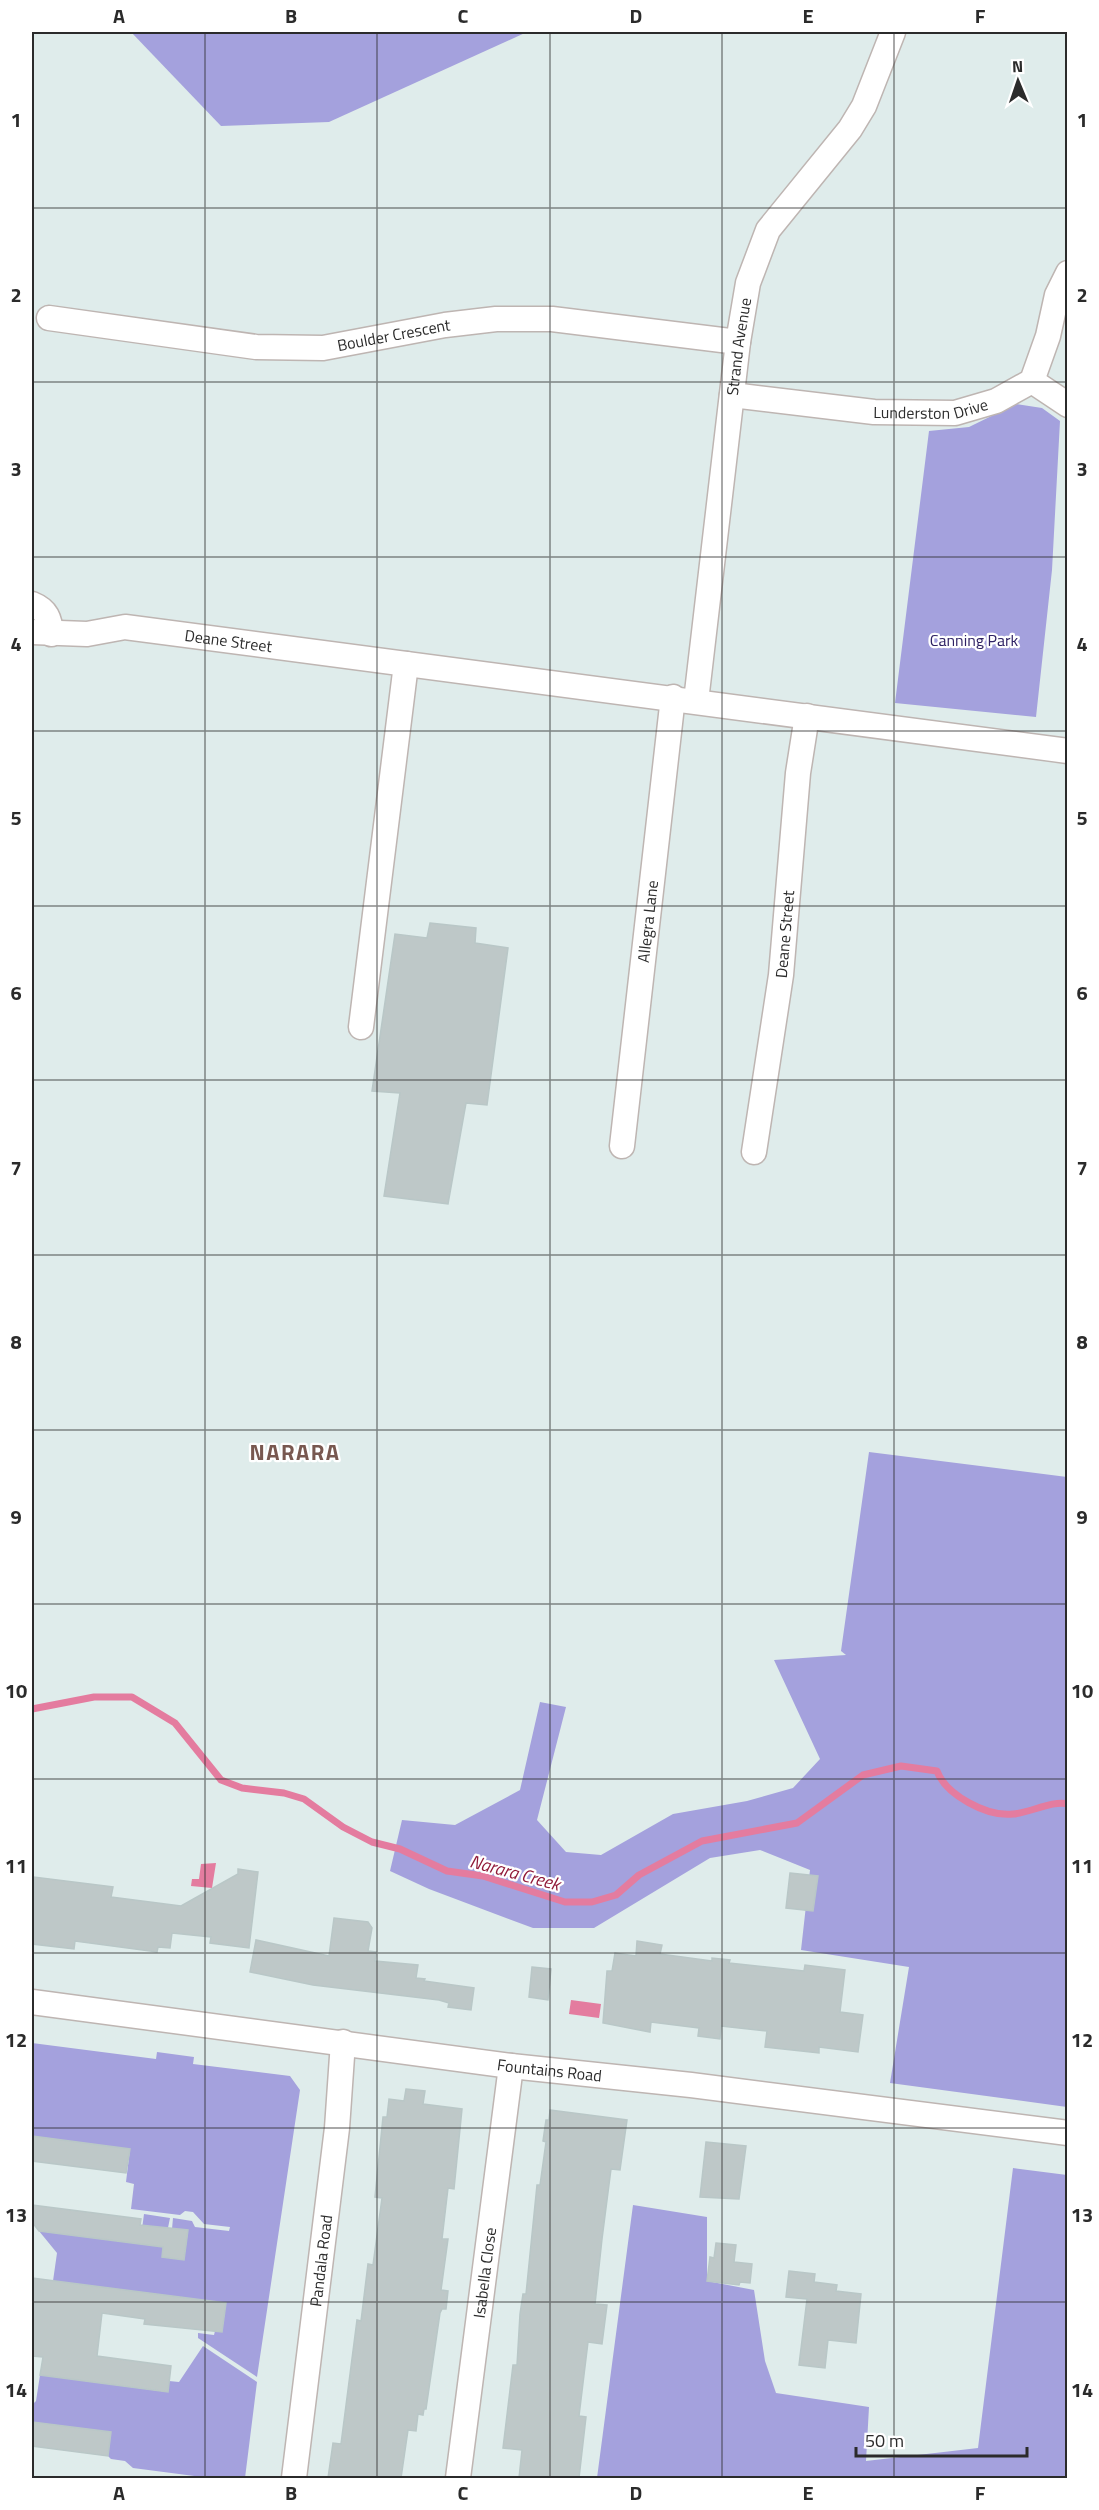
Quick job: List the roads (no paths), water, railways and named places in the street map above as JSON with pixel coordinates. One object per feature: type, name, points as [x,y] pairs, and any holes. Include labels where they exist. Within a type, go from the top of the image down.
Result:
[{"type":"street","name":"Strand Avenue","points":[[684,699],[748,283],[768,230],[850,129],[864,106],[893,32]]},
{"type":"street","points":[[1068,273],[1057,295],[1048,336],[1032,381],[1068,405]]},
{"type":"street","name":"Boulder Crescent","points":[[49,318],[256,347],[323,348],[445,325],[496,319],[552,319],[738,342]]},
{"type":"street","name":"Lunderston Drive","points":[[732,395],[874,412],[955,413],[996,400],[1032,381]]},
{"type":"street","name":"Deane Street","points":[[32,604],[45,612],[51,622],[41,633]]},
{"type":"street","name":"Deane Street","points":[[41,633],[87,634],[125,627],[1068,751]]},
{"type":"street","points":[[361,1027],[406,664]]},
{"type":"street","name":"Allegra Lane","points":[[622,1146],[684,699]]},
{"type":"street","name":"Deane Street","points":[[754,1152],[781,975],[798,773],[807,716]]},
{"type":"street","name":"Fountains Road","points":[[32,2002],[511,2066],[691,2085],[1068,2133]]},
{"type":"street","name":"Pandala Road","points":[[294,2478],[338,2128],[343,2042]]},
{"type":"street","name":"Isabella Close","points":[[458,2478],[511,2066]]},
{"type":"waterway","name":"Narara Creek","points":[[32,1709],[94,1697],[132,1697],[175,1723],[221,1780],[242,1788],[284,1793],[304,1799],[343,1827],[372,1842],[400,1849],[447,1871],[483,1876],[565,1902],[592,1902],[616,1895],[639,1875],[702,1841],[797,1823],[863,1775],[901,1766],[937,1771],[942,1780],[958,1796],[991,1812],[1013,1814],[1048,1805],[1068,1804]]},
{"type":"district","name":"NARARA","points":[[295,1452]]},
{"type":"park label","name":"Canning Park","points":[[974,640]]}]
